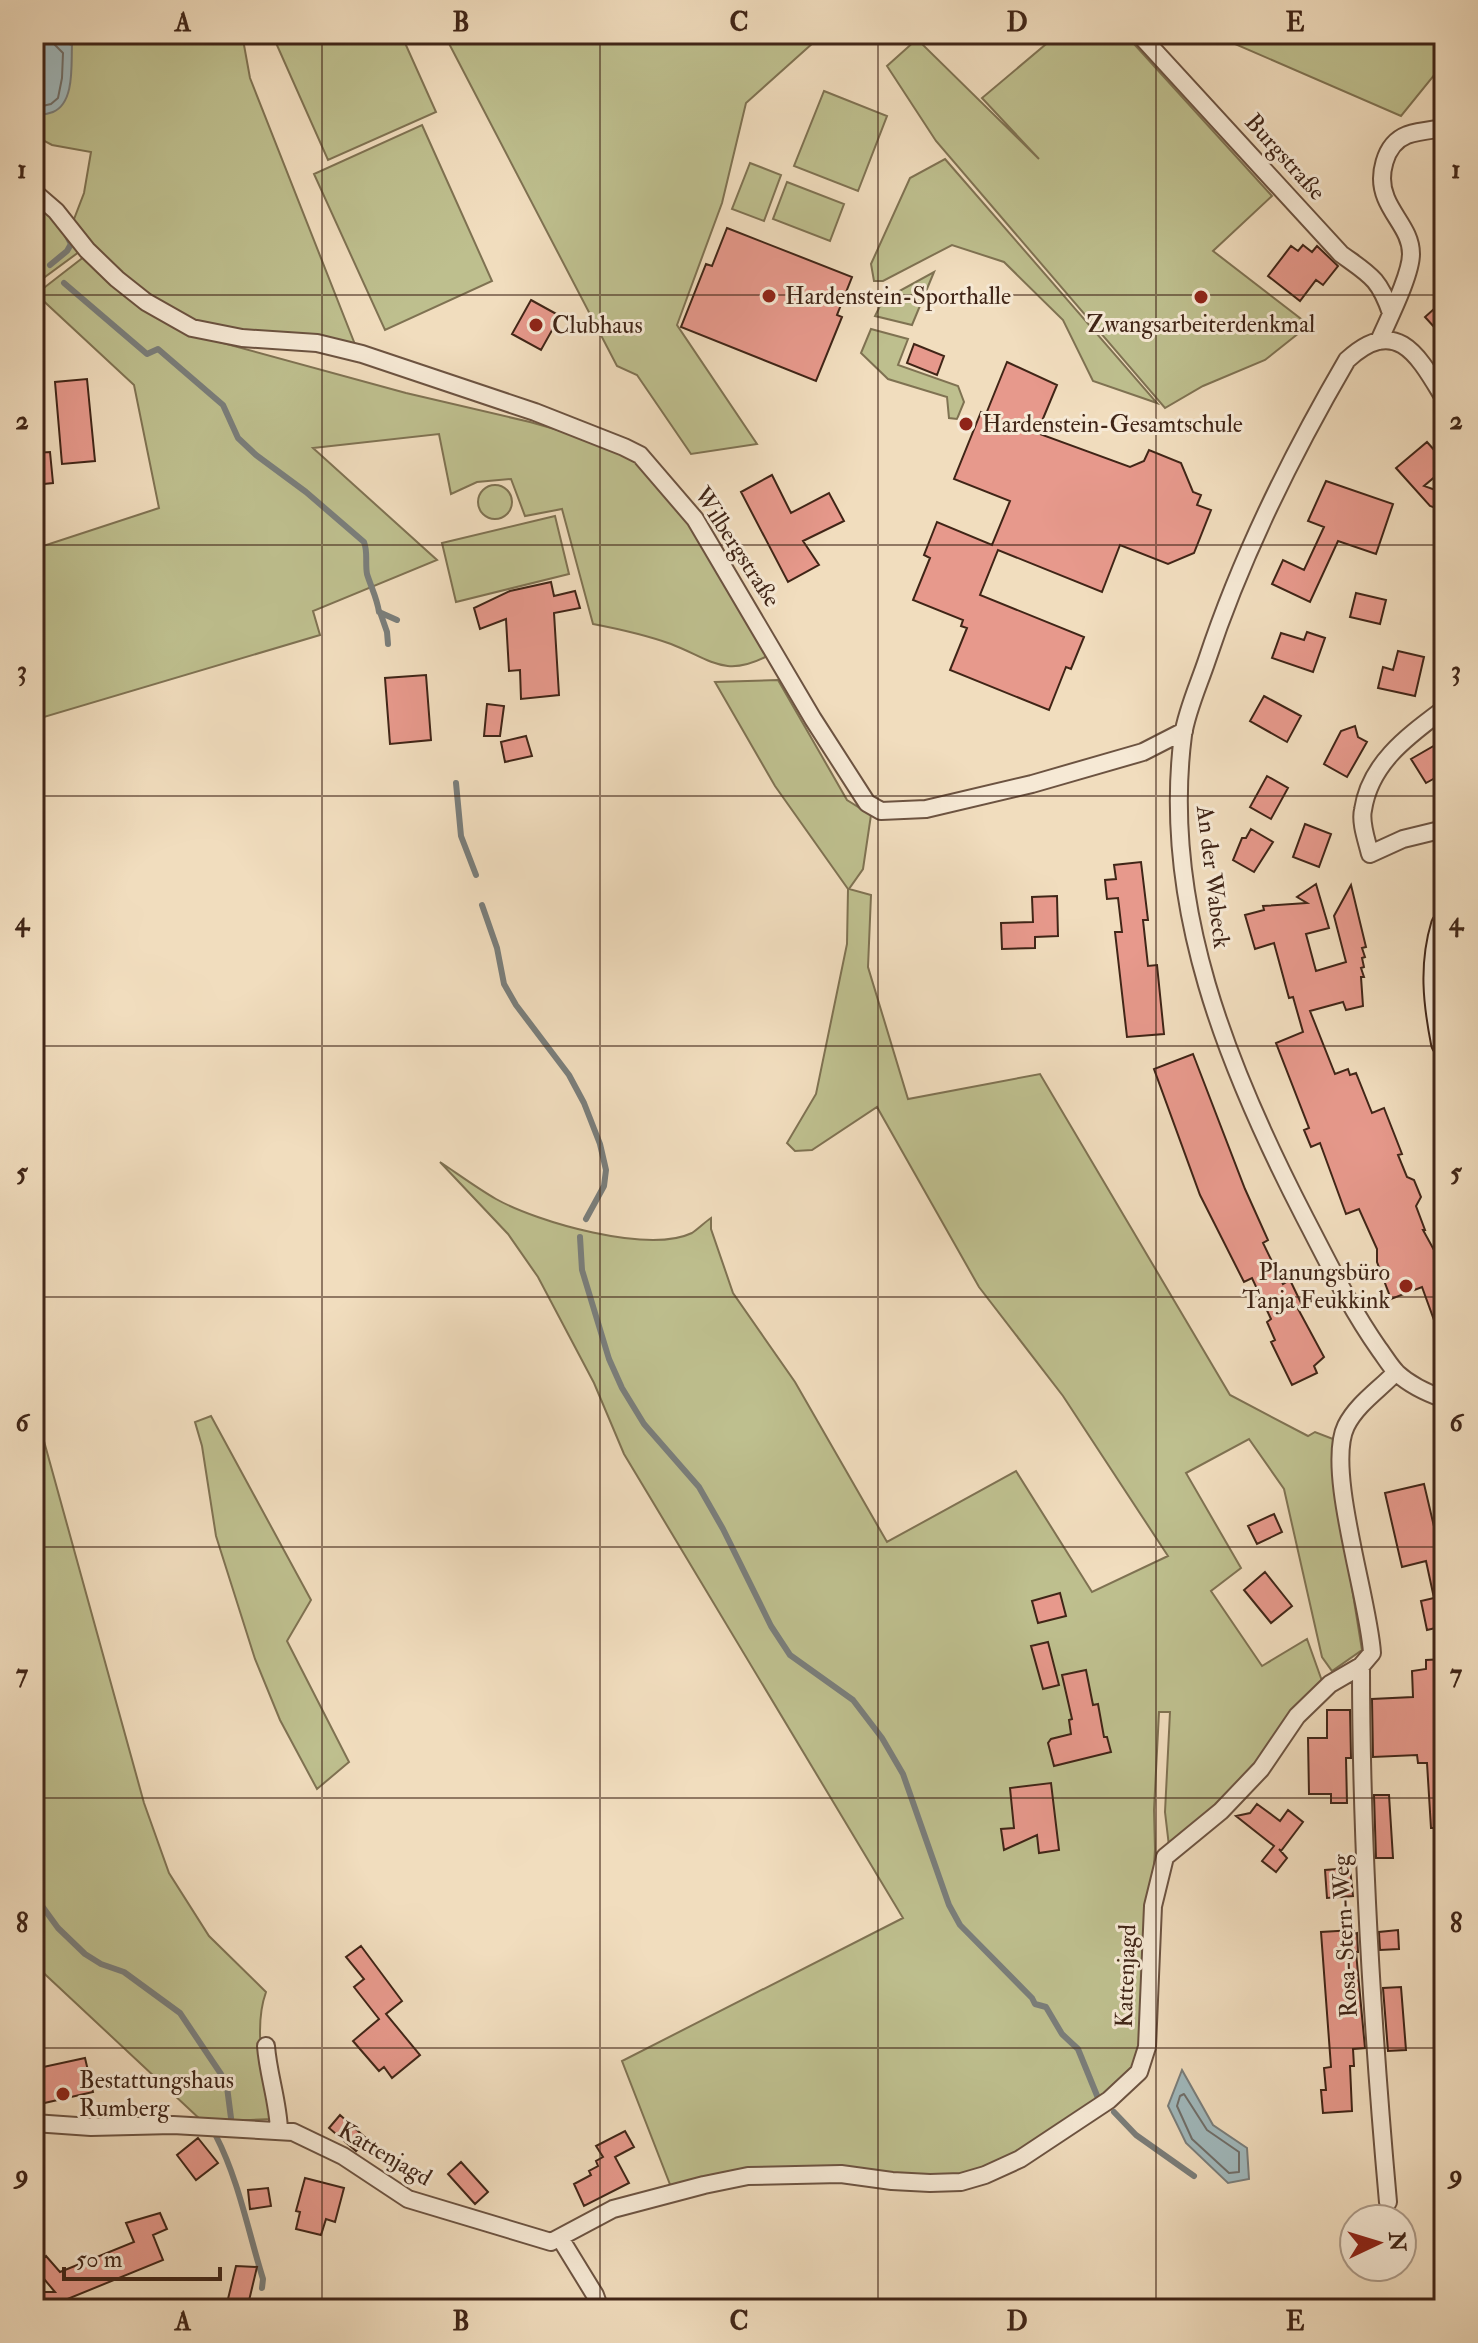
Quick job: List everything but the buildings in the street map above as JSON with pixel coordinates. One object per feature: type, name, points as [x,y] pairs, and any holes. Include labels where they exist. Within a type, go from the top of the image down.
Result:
[{"type":"main road","points":[[1444,925],[1435,968],[1437,1008],[1444,1043]]},
{"type":"street","name":"Burgstraße","points":[[1139,34],[1341,254],[1374,278],[1383,290],[1391,313]]},
{"type":"street","points":[[1444,128],[1408,134],[1398,140],[1382,170],[1386,198],[1407,236],[1411,258],[1379,341],[1402,343],[1418,355],[1444,398]]},
{"type":"street","name":"Wilbergstraße","points":[[34,192],[56,211],[87,250],[117,279],[146,302],[192,328],[242,338],[317,343],[362,354],[535,412],[640,455],[695,519],[813,719],[867,803],[881,811],[926,809],[1032,784],[1143,752],[1184,731]]},
{"type":"street","name":"An der Wabeck","points":[[1379,341],[1359,349],[1347,360],[1285,473],[1233,586],[1184,731],[1177,814],[1186,895],[1198,957],[1254,1116],[1344,1294],[1396,1372],[1422,1391],[1444,1399]]},
{"type":"street","points":[[1444,709],[1379,765],[1362,812],[1370,854],[1403,839],[1444,829]]},
{"type":"street","points":[[1361,1666],[1372,1653],[1371,1637],[1347,1519],[1339,1450],[1345,1428],[1357,1407],[1396,1372]]},
{"type":"street","name":"Rosa-Stern-Weg","points":[[1361,1666],[1361,1780],[1367,1914],[1388,2202]]},
{"type":"street","name":"Kattenjagd","points":[[34,2123],[279,2130],[307,2138],[343,2156],[408,2199],[551,2242],[613,2209],[748,2176],[841,2174],[930,2183],[973,2179],[1020,2159],[1109,2100],[1139,2072],[1147,2047],[1153,1906],[1165,1857],[1221,1811],[1261,1769],[1297,1716],[1330,1684],[1361,1666]]},
{"type":"street","points":[[266,2046],[279,2130]]},
{"type":"street","points":[[560,2238],[595,2295],[600,2309]]},
{"type":"green space","points":[[34,34],[242,34],[250,78],[356,347],[194,323],[150,299],[71,227],[84,193],[91,152],[52,145],[41,139],[34,142]]},
{"type":"green space","points":[[272,34],[401,34],[436,112],[328,160]]},
{"type":"green space","points":[[444,34],[823,34],[746,103],[722,203],[677,325],[757,444],[691,454],[637,375],[617,366]]},
{"type":"green space","points":[[1058,34],[1125,34],[1272,196],[1213,251],[1309,325],[1265,360],[1203,386],[1165,408],[936,141],[887,66],[917,39],[1039,159],[982,98]]},
{"type":"green space","points":[[1212,34],[1444,34],[1444,63],[1401,116]]},
{"type":"green space","points":[[824,91],[887,116],[858,191],[794,166]]},
{"type":"green space","points":[[422,125],[492,281],[385,330],[314,174]]},
{"type":"green space","points":[[945,159],[1157,403],[1093,381],[1063,320],[1004,262],[952,245],[883,281],[874,281],[871,264],[910,178]]},
{"type":"green space","points":[[750,163],[781,175],[764,221],[732,209]]},
{"type":"green space","points":[[787,182],[844,204],[830,241],[773,219]]},
{"type":"green space","points":[[34,197],[83,249],[34,285]]},
{"type":"green space","points":[[85,256],[190,334],[406,393],[530,422],[586,438],[637,461],[686,517],[769,655],[741,666],[729,666],[662,641],[593,624],[562,509],[525,516],[511,479],[477,482],[451,494],[439,434],[313,448],[437,560],[313,611],[320,635],[34,720],[34,549],[159,508],[134,385],[36,294]]},
{"type":"green space","points":[[934,272],[912,325],[875,316],[883,300]]},
{"type":"green space","points":[[871,329],[908,339],[898,365],[958,386],[964,402],[957,419],[949,418],[947,397],[888,379],[861,353]]},
{"type":"green space","points":[[495,485],[507,490],[512,502],[507,514],[495,519],[483,514],[478,502],[483,490]]},
{"type":"green space","points":[[555,516],[569,574],[456,602],[442,543]]},
{"type":"green space","points":[[778,680],[847,800],[871,815],[863,869],[849,889],[871,895],[868,967],[908,1099],[1040,1074],[1230,1395],[1308,1436],[1315,1432],[1333,1439],[1340,1514],[1362,1650],[1332,1671],[1322,1657],[1284,1489],[1249,1439],[1186,1473],[1241,1568],[1211,1591],[1262,1666],[1307,1639],[1322,1681],[1292,1714],[1256,1766],[1215,1809],[1169,1846],[1165,1812],[1170,1712],[1159,1712],[1144,2047],[1125,2083],[1022,2153],[960,2176],[671,2187],[622,2061],[903,1918],[624,1454],[594,1383],[538,1277],[508,1234],[440,1162],[514,1208],[564,1225],[621,1238],[673,1239],[692,1233],[711,1218],[711,1229],[733,1293],[795,1382],[887,1542],[1016,1471],[1092,1592],[1168,1556],[1063,1396],[979,1287],[877,1107],[812,1150],[795,1151],[787,1143],[816,1094],[847,944],[848,889],[775,786],[715,682]]},
{"type":"green space","points":[[34,1405],[144,1803],[169,1873],[209,1936],[266,1992],[260,2039],[272,2119],[203,2122],[34,1964]]},
{"type":"green space","points":[[211,1416],[311,1600],[287,1641],[349,1762],[317,1789],[280,1720],[255,1659],[216,1536],[202,1446],[195,1422]]},
{"type":"water","points":[[34,34],[61,34],[61,41],[72,45],[70,82],[65,100],[53,112],[34,116]]},
{"type":"water","points":[[1182,2070],[1213,2125],[1247,2148],[1249,2179],[1228,2183],[1186,2143],[1168,2106]]},
{"type":"waterway","points":[[50,265],[71,244],[66,234]]},
{"type":"waterway","points":[[64,283],[147,354],[158,349],[223,405],[238,438],[364,542],[367,574],[379,612],[397,620]]},
{"type":"waterway","points":[[380,612],[388,644]]},
{"type":"waterway","points":[[456,783],[461,836],[476,875]]},
{"type":"waterway","points":[[482,905],[497,948],[504,984],[516,1005],[569,1075],[600,1144],[606,1170],[604,1186],[586,1219]]},
{"type":"waterway","points":[[580,1237],[582,1270],[609,1359],[622,1388],[644,1424],[699,1487],[771,1626],[790,1655],[853,1700],[882,1738],[903,1774],[949,1905],[960,1925],[1035,2004],[1046,2007],[1062,2034],[1078,2049],[1098,2098]]},
{"type":"waterway","points":[[34,1895],[58,1928],[85,1954],[124,1972],[180,2013],[221,2074],[227,2087],[231,2118]]},
{"type":"waterway","points":[[1114,2112],[1136,2135],[1194,2176]]},
{"type":"waterway","points":[[216,2136],[242,2206],[263,2279],[262,2288]]},
{"type":"place","name":"Hardenstein-Sporthalle","points":[[769,296]]},
{"type":"place","name":"Zwangsarbeiterdenkmal","points":[[1201,297]]},
{"type":"place","name":"Clubhaus","points":[[536,325]]},
{"type":"place","name":"Hardenstein-Gesamtschule","points":[[966,424]]},
{"type":"place","name":"Planungsbüro Tanja Feukkink","points":[[1406,1286]]},
{"type":"place","name":"Bestattungshaus Rumberg","points":[[63,2094]]}]
